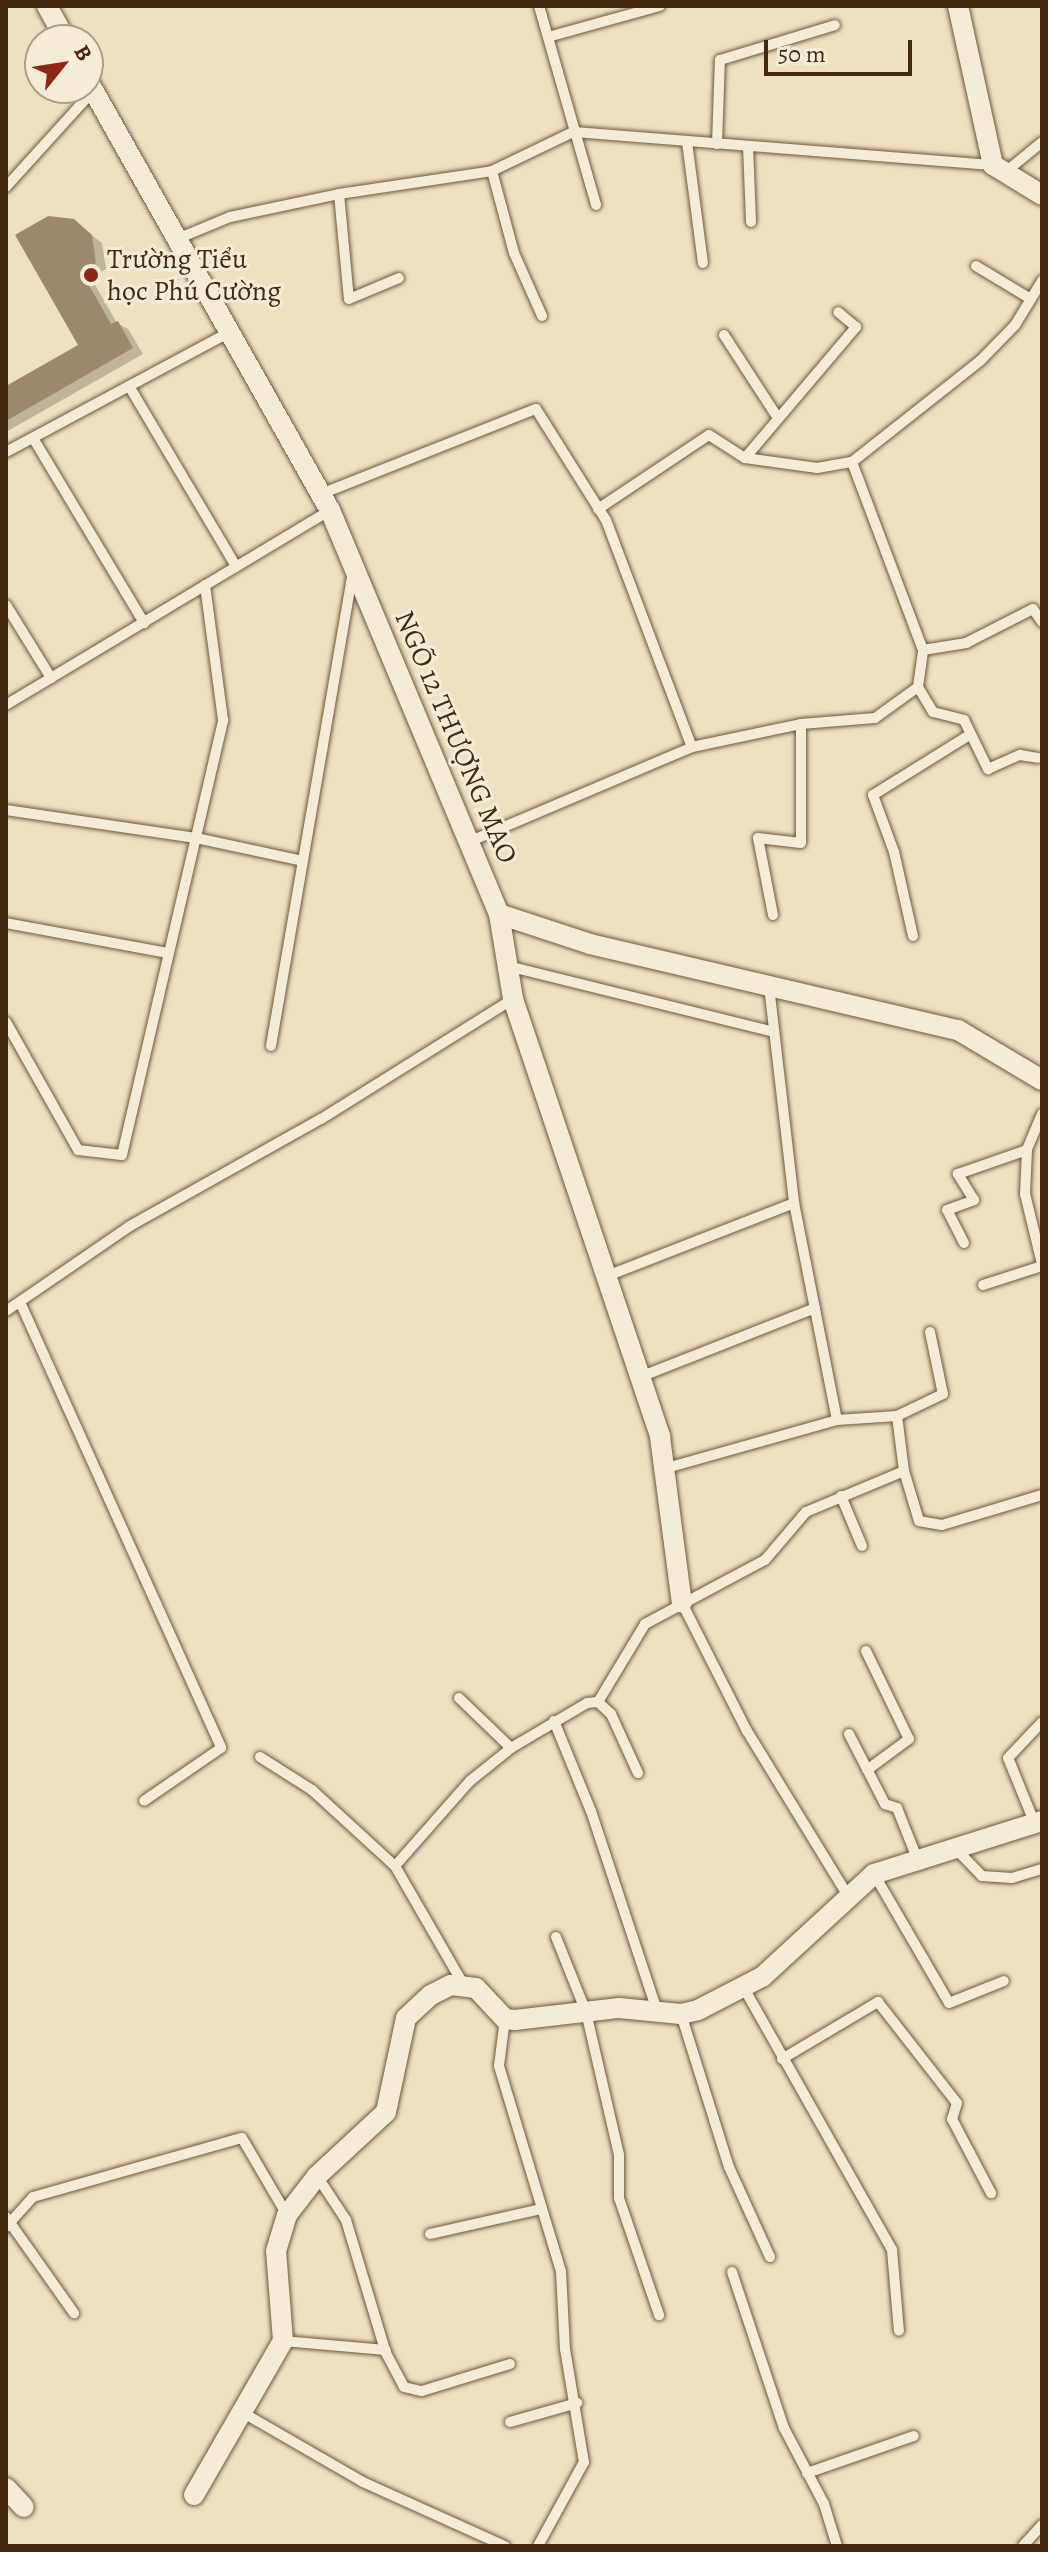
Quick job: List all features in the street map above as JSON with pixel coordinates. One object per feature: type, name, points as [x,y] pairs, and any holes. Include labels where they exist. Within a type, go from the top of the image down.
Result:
[{"type":"street","points":[[47,6],[57,24]]},
{"type":"street","points":[[958,6],[998,170],[1042,195]]},
{"type":"street","name":"NGÕ 12 THƯỢNG MAO","points":[[101,104],[326,502],[471,841],[499,914],[513,999],[660,1437],[682,1603]]},
{"type":"street","points":[[499,914],[590,944],[958,1030],[1042,1080]]},
{"type":"street","points":[[194,2495],[239,2410],[283,2341],[276,2251],[287,2215],[317,2176],[386,2112],[406,2018],[431,1995],[451,1985],[476,1988],[505,2019],[586,2012],[657,2010],[681,2014],[745,1990],[874,1874],[954,1847],[1040,1826]]},
{"type":"street","points":[[6,2488],[24,2507]]},
{"type":"lane","points":[[539,6],[596,205]]},
{"type":"lane","points":[[548,37],[660,6]]},
{"type":"lane","points":[[717,144],[720,60],[835,25]]},
{"type":"lane","points":[[6,187],[76,104]]},
{"type":"lane","points":[[177,239],[230,217],[339,194],[492,171],[573,132],[998,170],[1042,142]]},
{"type":"lane","points":[[687,142],[703,263]]},
{"type":"lane","points":[[748,146],[751,222]]},
{"type":"lane","points":[[492,171],[514,253],[542,316]]},
{"type":"lane","points":[[339,194],[349,299],[399,278]]},
{"type":"lane","points":[[976,266],[1031,299]]},
{"type":"lane","points":[[598,509],[709,435],[745,458],[817,468],[852,462],[980,361],[1015,325],[1042,281]]},
{"type":"lane","points":[[745,458],[856,327],[838,312]]},
{"type":"lane","points":[[6,452],[230,332]]},
{"type":"lane","points":[[724,335],[778,418]]},
{"type":"lane","points":[[129,386],[236,566]]},
{"type":"lane","points":[[6,705],[236,566],[326,502],[536,409],[598,509],[692,747]]},
{"type":"lane","points":[[33,438],[144,623]]},
{"type":"lane","points":[[852,462],[923,650],[918,687],[933,712],[964,720],[988,769],[1020,755],[1038,758]]},
{"type":"lane","points":[[271,1046],[354,567]]},
{"type":"lane","points":[[6,1022],[78,1150],[122,1155],[137,1108],[168,953],[223,720],[205,585]]},
{"type":"lane","points":[[6,605],[51,678]]},
{"type":"lane","points":[[923,650],[966,643],[1033,609],[1042,622]]},
{"type":"lane","points":[[471,841],[692,747],[801,724],[875,718],[918,687]]},
{"type":"lane","points":[[773,915],[758,838],[801,843],[801,724]]},
{"type":"lane","points":[[913,936],[894,852],[873,795],[971,734]]},
{"type":"lane","points":[[6,810],[196,838],[303,861]]},
{"type":"lane","points":[[6,923],[168,953]]},
{"type":"lane","points":[[507,966],[774,1032]]},
{"type":"lane","points":[[769,986],[794,1203],[837,1420]]},
{"type":"lane","points":[[6,1311],[130,1226],[321,1119],[513,999]]},
{"type":"lane","points":[[983,1285],[1042,1265],[1025,1194],[1027,1150],[1042,1114]]},
{"type":"lane","points":[[964,1243],[947,1210],[974,1200],[958,1174],[1027,1150]]},
{"type":"lane","points":[[607,1276],[794,1203]]},
{"type":"lane","points":[[20,1302],[221,1748],[144,1801]]},
{"type":"lane","points":[[640,1377],[815,1308]]},
{"type":"lane","points":[[663,1469],[837,1420],[897,1416],[943,1394],[930,1332]]},
{"type":"lane","points":[[897,1416],[904,1471],[919,1521],[928,1526],[1042,1495]]},
{"type":"lane","points":[[395,1866],[431,1821],[511,1748],[554,1721],[598,1702],[640,1628],[765,1560],[800,1517],[841,1496],[904,1471]]},
{"type":"lane","points":[[841,1496],[862,1546]]},
{"type":"lane","points":[[682,1603],[747,1731],[848,1896]]},
{"type":"lane","points":[[866,1651],[909,1739],[867,1770]]},
{"type":"lane","points":[[459,1698],[511,1748]]},
{"type":"lane","points":[[598,1702],[623,1733],[638,1773]]},
{"type":"lane","points":[[554,1721],[591,1811],[657,2010]]},
{"type":"lane","points":[[1040,1826],[1008,1758],[1042,1722]]},
{"type":"lane","points":[[849,1734],[885,1804],[897,1808],[917,1858]]},
{"type":"lane","points":[[260,1757],[312,1790],[395,1866],[464,1986]]},
{"type":"lane","points":[[954,1847],[982,1876],[1012,1878],[1042,1869]]},
{"type":"lane","points":[[874,1874],[949,2003],[1004,1981]]},
{"type":"lane","points":[[556,1937],[586,2012],[619,2155],[619,2198],[659,2315]]},
{"type":"lane","points":[[745,1990],[892,2250],[899,2331]]},
{"type":"lane","points":[[782,2059],[878,2002],[957,2103],[952,2119],[991,2193]]},
{"type":"lane","points":[[681,2014],[729,2167],[770,2257]]},
{"type":"lane","points":[[505,2019],[499,2066],[561,2271],[565,2349],[577,2403],[584,2462],[538,2546]]},
{"type":"lane","points":[[74,2313],[8,2223],[33,2197],[242,2138],[287,2215]]},
{"type":"lane","points":[[317,2176],[346,2220],[391,2367],[411,2391],[466,2380],[510,2364]]},
{"type":"lane","points":[[430,2234],[541,2209]]},
{"type":"lane","points":[[732,2272],[784,2428],[807,2473],[837,2546]]},
{"type":"lane","points":[[283,2341],[386,2350]]},
{"type":"lane","points":[[510,2422],[577,2403]]},
{"type":"lane","points":[[239,2410],[363,2482],[505,2546]]},
{"type":"lane","points":[[807,2473],[914,2436]]},
{"type":"lane","points":[[1023,2546],[1042,2525]]},
{"type":"building","points":[[48,216],[74,219],[92,235],[96,263],[81,271],[111,324],[118,321],[133,348],[6,421],[6,386],[78,345],[15,235]]},
{"type":"place","name":"Trường Tiểu học Phú Cường","points":[[91,275]]}]
